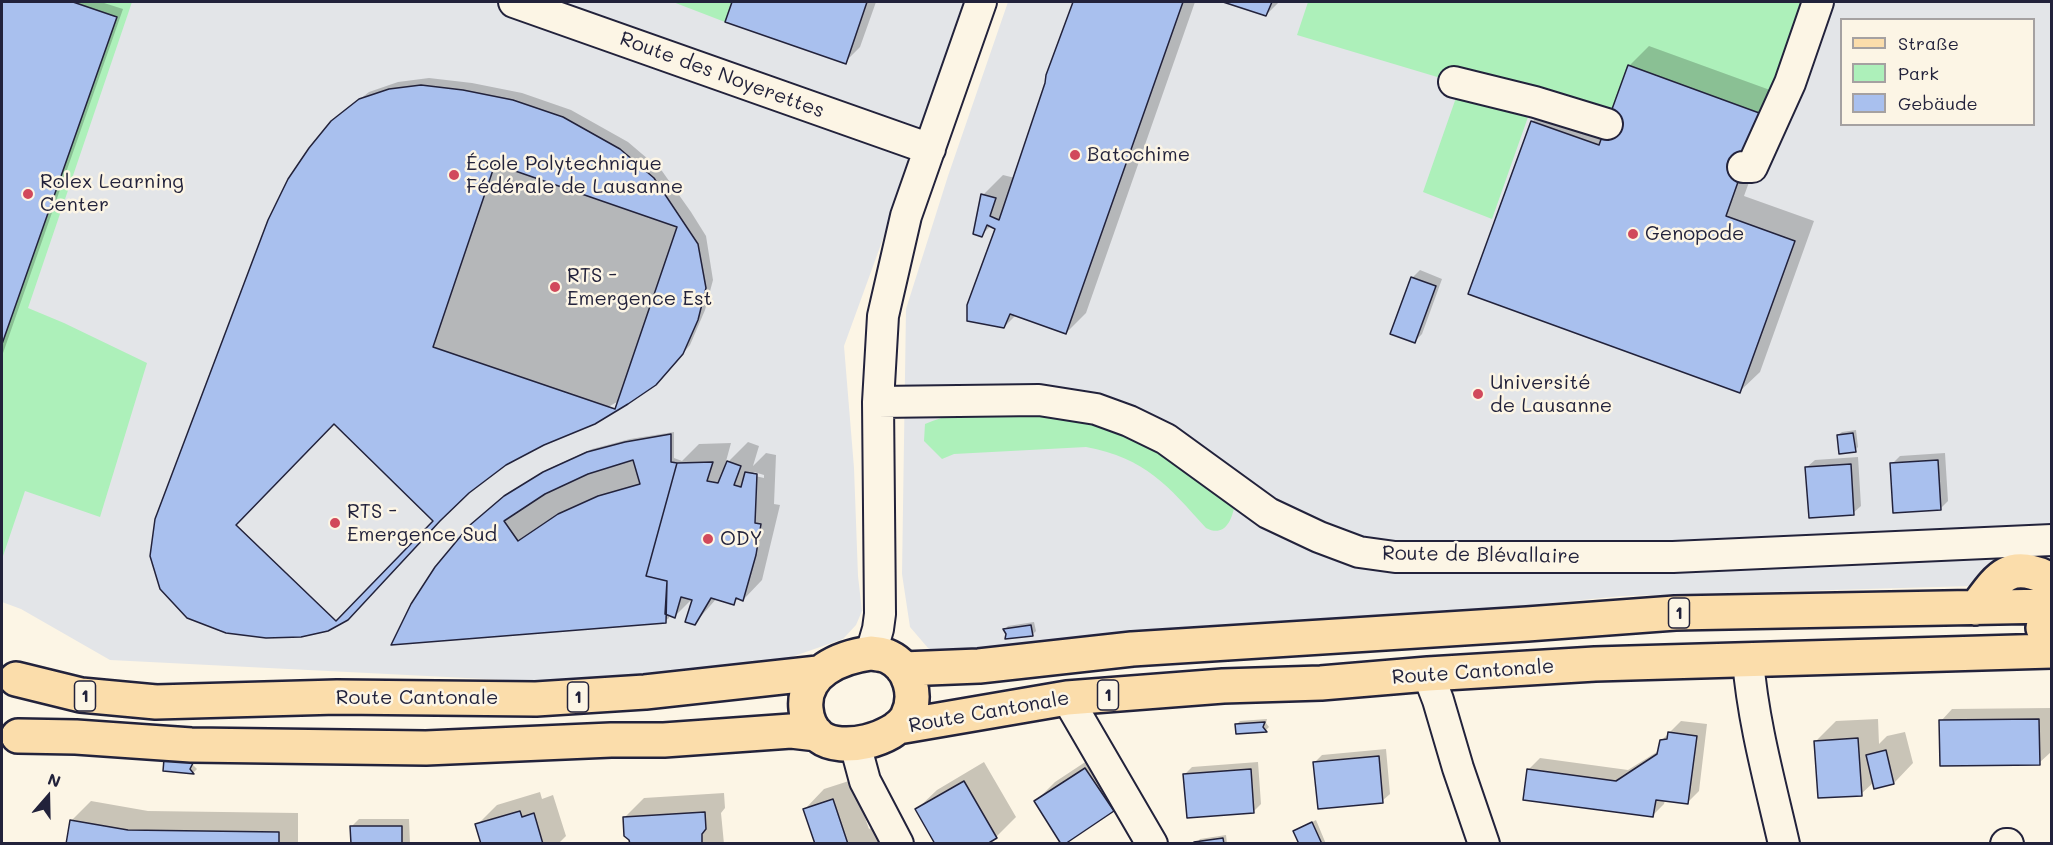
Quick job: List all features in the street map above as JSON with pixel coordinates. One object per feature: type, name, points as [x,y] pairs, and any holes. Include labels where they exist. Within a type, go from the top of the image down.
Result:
[{"type":"main road","points":[[1887,656],[1942,641],[2030,635],[2043,629],[2050,606]]},
{"type":"main road","name":"1","points":[[903,669],[979,666],[1132,649],[1675,613],[2050,606]]},
{"type":"main road","name":"Route Cantonale","points":[[897,728],[1067,698],[1223,686],[1341,681],[1630,662],[2052,651]]},
{"type":"main road","points":[[871,652],[886,656],[903,669],[910,680],[912,696],[907,716],[897,728],[855,744],[828,743],[817,734],[807,719],[805,698],[809,685],[818,673],[854,655],[871,652]]},
{"type":"main road","name":"Route Cantonale","points":[[9,674],[81,695],[124,701],[156,702],[337,697],[536,699],[645,692],[818,673]]},
{"type":"main road","points":[[9,674],[23,689],[27,701],[24,726],[10,742]]},
{"type":"main road","name":"1","points":[[10,742],[76,737],[191,745],[426,748],[664,740],[791,731],[817,734]]},
{"type":"street","name":"Route des Noyerettes","points":[[514,2],[930,149]]},
{"type":"street","points":[[871,652],[880,614],[878,402],[882,316],[906,216],[981,2]]},
{"type":"street","points":[[1743,167],[1752,167],[1790,83],[1818,2]]},
{"type":"street","points":[[1454,82],[1535,102],[1607,124]]},
{"type":"street","name":"Route de Blévallaire","points":[[878,402],[1039,400],[1096,409],[1129,421],[1166,439],[1268,513],[1319,537],[1359,552],[1395,557],[1673,557],[2052,540]]},
{"type":"street","points":[[1748,660],[1750,685],[1765,764],[1784,843]]},
{"type":"street","points":[[1428,674],[1484,843]]},
{"type":"street","points":[[1067,698],[1152,843]]},
{"type":"street","points":[[855,744],[865,782],[898,843]]},
{"type":"shaded area","name":"École Polytechnique Fédérale de Lausanne","points":[[2,2],[969,2],[844,346],[862,611],[856,625],[843,639],[780,661],[546,682],[110,660],[21,609],[2,602]]},
{"type":"shaded area","name":"Université de Lausanne","points":[[1008,2],[2051,2],[2051,567],[1989,575],[1972,586],[1623,596],[956,660],[928,648],[910,627],[902,574],[906,309],[948,176]]},
{"type":"green space","points":[[73,2],[132,2],[28,308],[147,363],[100,517],[25,491],[2,559],[2,344],[117,17]]},
{"type":"green space","points":[[673,2],[732,2],[725,22]]},
{"type":"green space","points":[[1308,2],[1818,2],[1762,114],[1628,65],[1607,124],[1454,82],[1297,35]]},
{"type":"green space","points":[[1458,92],[1528,117],[1492,219],[1423,192]]},
{"type":"green space","points":[[991,411],[1073,418],[1097,424],[1133,438],[1170,458],[1221,495],[1234,508],[1231,519],[1222,530],[1206,528],[1180,499],[1154,476],[1125,458],[1107,452],[1086,447],[954,454],[942,459],[924,441],[925,424],[949,416]]},
{"type":"building","name":"Rolex Learning Center","points":[[2,2],[73,2],[117,17],[2,344]]},
{"type":"building","points":[[732,2],[867,2],[846,64],[725,22]]},
{"type":"building","name":"Batochime","points":[[1073,2],[1183,2],[1066,334],[1010,314],[1004,328],[967,321],[967,305],[995,229],[987,225],[982,237],[973,234],[981,194],[996,198],[990,216],[999,220],[1046,75]]},
{"type":"building","points":[[1223,2],[1272,2],[1266,16]]},
{"type":"building","name":"Genopode","points":[[1628,65],[1762,114],[1726,216],[1795,241],[1740,393],[1468,294],[1531,121],[1599,145]]},
{"type":"building","points":[[421,85],[463,90],[513,100],[563,117],[620,149],[654,178],[698,244],[706,288],[698,320],[683,354],[656,385],[595,424],[544,445],[506,465],[469,493],[348,620],[328,631],[301,637],[266,638],[226,633],[187,618],[160,589],[150,556],[155,519],[268,220],[288,179],[331,121],[359,99],[389,89]]},
{"type":"building","name":"RTS - Emergence Est","points":[[495,164],[677,227],[615,409],[433,347]]},
{"type":"building","points":[[1411,277],[1436,286],[1415,343],[1390,334]]},
{"type":"building","name":"RTS - Emergence Sud","points":[[334,424],[433,521],[336,621],[236,525]]},
{"type":"building","points":[[1853,433],[1856,452],[1839,454],[1837,435]]},
{"type":"building","points":[[671,434],[671,462],[677,463],[646,576],[667,581],[666,623],[391,645],[411,604],[435,567],[470,525],[504,496],[543,472],[587,452],[625,442]]},
{"type":"building","points":[[633,460],[640,484],[598,496],[558,514],[518,541],[504,521],[545,494],[588,474]]},
{"type":"building","points":[[1938,460],[1941,510],[1893,513],[1890,463]]},
{"type":"building","name":"ODY","points":[[727,461],[741,466],[734,485],[741,487],[745,472],[757,474],[755,523],[761,524],[756,555],[743,601],[736,598],[734,605],[711,598],[695,625],[685,622],[692,600],[681,597],[675,618],[665,614],[667,581],[646,576],[677,463],[713,462],[707,481],[718,483]]},
{"type":"building","points":[[1851,464],[1854,515],[1809,518],[1805,467]]},
{"type":"building","points":[[1031,625],[1033,636],[1005,639],[1006,634],[1003,629]]},
{"type":"building","points":[[2039,719],[2040,765],[1940,766],[1939,720]]},
{"type":"building","points":[[1265,722],[1263,727],[1267,732],[1236,734],[1235,724]]},
{"type":"building","points":[[1668,732],[1697,736],[1688,804],[1656,800],[1653,817],[1523,800],[1527,769],[1616,781],[1657,754],[1660,740],[1667,739]]},
{"type":"building","points":[[1858,738],[1862,796],[1818,798],[1814,741]]},
{"type":"building","points":[[1886,750],[1894,784],[1874,789],[1866,755]]},
{"type":"building","points":[[1379,756],[1383,803],[1318,809],[1313,762]]},
{"type":"building","points":[[164,759],[194,761],[190,769],[194,774],[163,771]]},
{"type":"building","points":[[1085,768],[1114,811],[1065,844],[1061,844],[1034,801]]},
{"type":"building","points":[[1251,769],[1254,813],[1187,818],[1183,774]]},
{"type":"building","points":[[964,781],[997,838],[987,844],[935,844],[915,809]]},
{"type":"building","points":[[833,799],[848,844],[815,844],[803,809]]},
{"type":"building","points":[[520,811],[522,817],[534,813],[543,844],[481,844],[475,824]]},
{"type":"building","points":[[705,812],[706,829],[702,834],[702,844],[630,844],[624,836],[623,817]]},
{"type":"building","points":[[70,820],[128,830],[279,832],[279,844],[66,844]]},
{"type":"building","points":[[1312,822],[1322,844],[1299,844],[1293,831]]},
{"type":"building","points":[[350,826],[402,826],[402,844],[351,844]]},
{"type":"building","points":[[1223,838],[1224,844],[1195,844],[1194,842]]},
{"type":"place","name":"Batochime","points":[[1075,155]]},
{"type":"place","name":"École Polytechnique Fédérale de Lausanne","points":[[454,175]]},
{"type":"place","name":"Rolex Learning Center","points":[[28,194]]},
{"type":"place","name":"Genopode","points":[[1633,234]]},
{"type":"place","name":"RTS - Emergence Est","points":[[555,287]]},
{"type":"place","name":"Université de Lausanne","points":[[1478,394]]},
{"type":"place","name":"RTS - Emergence Sud","points":[[335,523]]},
{"type":"place","name":"ODY","points":[[708,539]]}]
